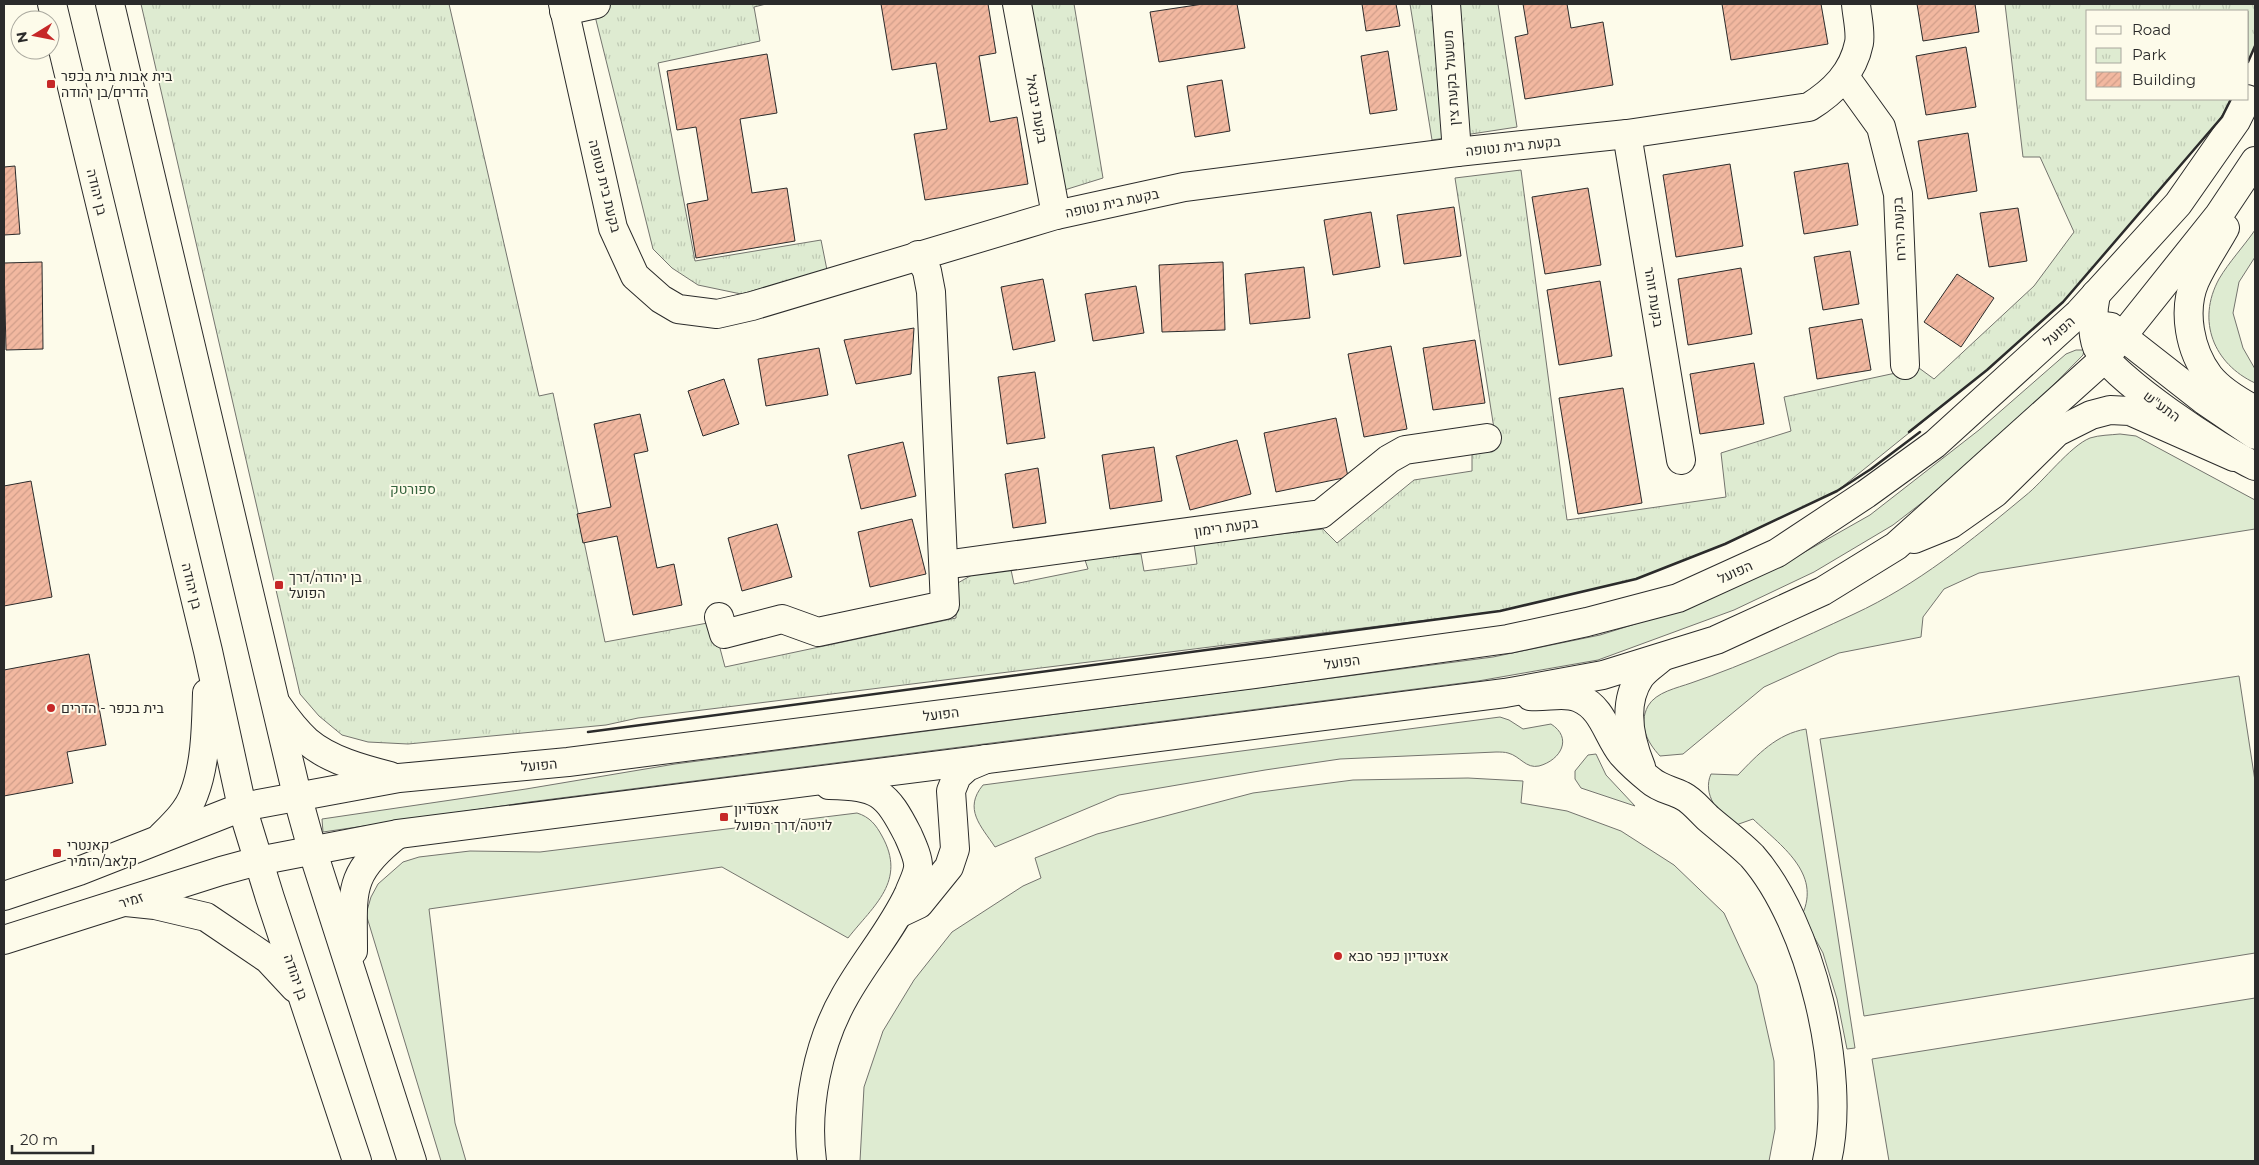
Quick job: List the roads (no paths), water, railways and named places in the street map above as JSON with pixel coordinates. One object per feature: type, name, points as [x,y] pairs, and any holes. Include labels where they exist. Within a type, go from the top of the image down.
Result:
[{"type":"street","name":"בן יהודה","points":[[52,4],[208,651],[242,807],[357,1161]]},
{"type":"street","points":[[110,4],[297,795],[352,980],[412,1161]]},
{"type":"street","points":[[564,7],[596,4]]},
{"type":"street","name":"בקעת יבנאל","points":[[1018,4],[1056,215]]},
{"type":"street","name":"משעול בקעת צין","points":[[1446,4],[1457,152]]},
{"type":"street","name":"בקעת בית נטופה","points":[[564,7],[614,228],[635,276],[660,299],[678,309],[717,314],[752,306],[1056,215],[1184,187],[1457,152],[1627,134],[1809,107],[1830,95],[1845,77],[1859,43],[1856,4]]},
{"type":"street","name":"בקעת הירח","points":[[1845,77],[1881,127],[1898,194],[1905,365]]},
{"type":"street","name":"הפועל","points":[[2249,94],[2255,83]]},
{"type":"street","name":"הפועל","points":[[242,807],[297,795],[399,778],[568,762],[1254,674],[1508,639],[1596,620],[1678,598],[1777,553],[1866,494],[1935,444],[2079,314],[2178,204],[2236,121],[2246,100]]},
{"type":"street","name":"בקעת זוהר","points":[[1627,134],[1681,460]]},
{"type":"street","points":[[1896,546],[2104,358],[2219,215],[2255,161]]},
{"type":"street","points":[[2255,168],[2234,214],[2194,282],[2189,304],[2193,345],[2210,376],[2242,403],[2255,410]]},
{"type":"street","points":[[719,617],[724,634],[782,619],[818,632],[945,605],[931,292],[927,271],[918,255]]},
{"type":"street","name":"התע\"ש","points":[[2096,294],[2094,306],[2096,345],[2104,358],[2143,392],[2245,461]]},
{"type":"street","points":[[2052,337],[2077,326],[2094,324],[2110,327],[2205,401],[2255,435]]},
{"type":"street","points":[[258,861],[312,849],[398,834],[1505,693],[1603,675],[1660,659],[1716,640],[1823,591],[1896,546],[1951,524],[1995,493],[2057,432],[2091,415],[2110,410],[2130,411],[2245,461]]},
{"type":"street","name":"בקעת רימון","points":[[944,565],[1321,514],[1388,459],[1405,450],[1487,438]]},
{"type":"street","points":[[158,840],[180,818],[194,795],[198,780],[202,764],[207,709],[208,651]]},
{"type":"street","points":[[1644,775],[1636,756],[1629,719],[1631,700],[1640,677],[1660,659]]},
{"type":"street","points":[[1505,693],[1536,697],[1558,695],[1579,697],[1601,715],[1622,753],[1644,775],[1657,786],[1684,797],[1752,857],[1781,900],[1800,942],[1817,995],[1829,1046],[1833,1098],[1832,1143],[1827,1161]]},
{"type":"street","points":[[277,706],[308,742],[337,759],[366,770],[399,778]]},
{"type":"street","points":[[899,914],[919,904],[949,867],[955,849],[951,791],[957,776],[967,767],[986,759]]},
{"type":"street","points":[[797,783],[860,786],[881,794],[896,812],[911,842],[918,867],[899,914],[844,996],[827,1039],[815,1081],[811,1114],[812,1161]]},
{"type":"street","points":[[4,896],[79,871],[242,807]]},
{"type":"street","points":[[352,980],[353,893],[362,868],[375,852],[398,834]]},
{"type":"street","name":"זמיר","points":[[4,940],[258,861]]},
{"type":"street","points":[[126,902],[155,905],[206,917],[268,959],[288,980],[304,1001]]},
{"type":"place","name":"בית אבות בית בכפר הדרים/בן יהודה","points":[[51,84]]},
{"type":"place","name":"בן יהודה/דרך הפועל","points":[[279,585]]},
{"type":"place","name":"בית בכפר - הדרים","points":[[51,708]]},
{"type":"place","name":"אצטדיון לויטה/דרך הפועל","points":[[724,817]]},
{"type":"place","name":"קאנטרי קלאב/הזמיר","points":[[57,853]]},
{"type":"place","name":"אצטדיון כפר סבא","points":[[1338,956]]},
{"type":"park label","name":"ספורטק","points":[[413,489]]}]
